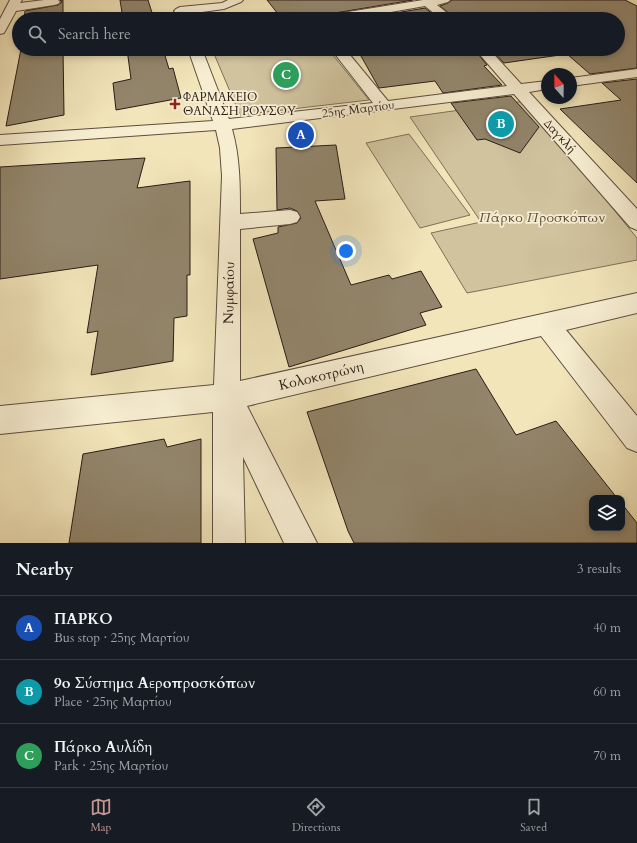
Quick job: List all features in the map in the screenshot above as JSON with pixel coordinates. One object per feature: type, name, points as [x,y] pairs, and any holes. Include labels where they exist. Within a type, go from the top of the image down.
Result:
[{"type":"street","points":[[176,0],[181,12]]},
{"type":"street","points":[[196,12],[224,6],[237,0]]},
{"type":"street","points":[[369,12],[444,0]]},
{"type":"street","points":[[0,30],[14,4],[54,2]]},
{"type":"street","points":[[428,2],[440,12]]},
{"type":"street","points":[[336,5],[342,12]]},
{"type":"street","name":"Νυμφαίου","points":[[198,56],[223,125],[229,148],[229,543]]},
{"type":"street","points":[[344,56],[384,106]]},
{"type":"street","name":"Δαγκλή","points":[[488,56],[637,222]]},
{"type":"street","points":[[577,81],[637,73]]},
{"type":"street","name":"25ης Μαρτίου","points":[[0,140],[223,125],[541,86]]},
{"type":"street","points":[[230,222],[290,216]]},
{"type":"street","name":"Κολοκοτρώνη","points":[[0,420],[228,397],[547,325],[637,303]]},
{"type":"street","points":[[547,325],[637,438]]},
{"type":"street","points":[[228,397],[301,543]]},
{"type":"green space","points":[[215,56],[334,56],[369,100],[240,115]]},
{"type":"green space","name":"Πάρκο Προσκόπων","points":[[525,101],[637,238],[637,260],[467,293],[431,233],[481,222],[410,117]]},
{"type":"green space","points":[[409,134],[470,215],[420,228],[366,143]]},
{"type":"building","points":[[60,0],[63,0],[63,12],[25,12],[58,5],[62,2]]},
{"type":"building","points":[[120,0],[148,0],[152,12],[122,12]]},
{"type":"building","points":[[267,0],[413,0],[342,12],[276,12]]},
{"type":"building","points":[[452,0],[625,0],[637,6],[637,68],[590,74],[569,56],[625,56],[625,12],[447,12],[440,6]]},
{"type":"building","points":[[425,8],[430,12],[401,12]]},
{"type":"building","points":[[20,56],[63,56],[64,115],[6,126]]},
{"type":"building","points":[[128,56],[165,56],[169,69],[173,68],[181,98],[116,110],[113,83],[131,79]]},
{"type":"building","points":[[361,56],[480,56],[487,65],[484,66],[502,85],[443,93],[435,81],[379,88]]},
{"type":"building","points":[[498,56],[553,56],[504,63]]},
{"type":"building","points":[[637,79],[637,183],[560,109],[621,100],[602,83]]},
{"type":"building","points":[[511,96],[539,127],[520,153],[485,139],[477,140],[451,103]]},
{"type":"building","points":[[336,145],[345,199],[315,201],[351,285],[389,275],[392,279],[421,271],[442,307],[420,313],[426,325],[289,367],[253,239],[278,233],[278,227],[297,223],[301,218],[297,211],[290,208],[277,210],[276,148]]},
{"type":"building","points":[[145,158],[137,188],[190,181],[190,275],[187,275],[187,316],[174,318],[173,361],[91,375],[98,331],[87,333],[98,265],[0,279],[0,167]]},
{"type":"building","points":[[476,369],[516,435],[556,421],[615,495],[589,495],[589,531],[625,531],[625,508],[637,523],[637,543],[354,543],[348,531],[307,412]]},
{"type":"building","points":[[164,439],[167,447],[201,439],[201,543],[69,543],[83,454]]},
{"type":"place","name":"Πάρκο Αυλίδη","points":[[286,75]]},
{"type":"place","name":"ΦΑΡΜΑΚΕΙΟ ΘΑΝΑΣΗ ΡΟΥΣΟΥ","points":[[175,104]]},
{"type":"place","name":"9ο Σύστημα Αεροπροσκόπων","points":[[501,124]]},
{"type":"place","name":"ΠΑΡΚΟ","points":[[301,135]]}]
